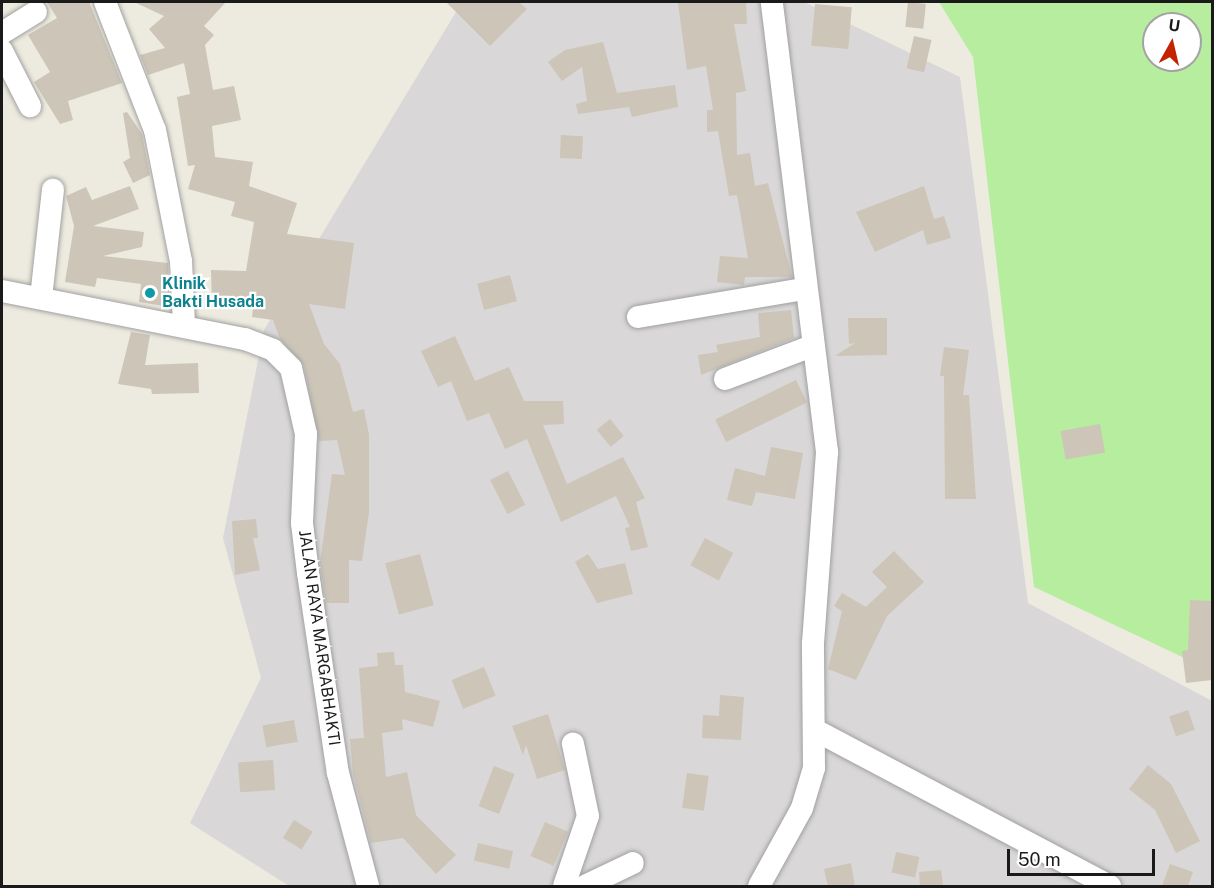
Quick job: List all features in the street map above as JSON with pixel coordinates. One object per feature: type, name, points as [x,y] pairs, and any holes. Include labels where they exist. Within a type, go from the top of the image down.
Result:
[{"type":"street","points":[[105,2],[155,130],[181,261],[184,325]]},
{"type":"street","points":[[759,886],[802,808],[814,768],[813,643],[827,452],[803,289],[771,2]]},
{"type":"street","points":[[2,33],[36,12]]},
{"type":"street","points":[[2,51],[30,106]]},
{"type":"street","points":[[41,298],[53,189]]},
{"type":"street","points":[[638,317],[803,289]]},
{"type":"street","name":"JALAN RAYA MARGABHAKTI","points":[[2,291],[184,325],[273,350],[291,368],[301,395],[308,573],[338,773],[368,886]]},
{"type":"street","points":[[725,379],[812,346]]},
{"type":"street","points":[[815,730],[1110,886]]},
{"type":"street","points":[[564,886],[588,816],[573,744]]},
{"type":"street","points":[[585,886],[633,863]]},
{"type":"shaded area","points":[[462,2],[804,2],[960,77],[1028,603],[1212,701],[1212,886],[289,886],[190,823],[261,678],[223,538],[264,330]]},
{"type":"green space","points":[[939,2],[1212,2],[1212,671],[1034,587],[973,57]]},
{"type":"building","points":[[47,2],[89,2],[122,83],[68,101],[73,120],[60,124],[34,82],[50,72],[28,35],[57,18]]},
{"type":"building","points":[[134,2],[226,2],[204,26],[214,35],[205,45],[213,90],[234,86],[241,120],[212,126],[215,157],[253,162],[249,186],[297,203],[287,234],[354,243],[345,309],[309,304],[324,344],[340,364],[353,412],[364,409],[369,435],[369,512],[362,561],[349,560],[349,603],[326,603],[320,563],[332,474],[345,475],[337,440],[319,441],[304,365],[280,339],[273,320],[252,317],[253,308],[212,308],[211,270],[246,271],[254,222],[231,216],[235,202],[188,189],[195,165],[188,166],[177,97],[190,94],[184,63],[148,75],[140,55],[165,48],[149,29],[164,16]]},
{"type":"building","points":[[446,2],[519,2],[527,9],[490,46]]},
{"type":"building","points":[[746,2],[747,24],[734,24],[746,91],[736,93],[737,155],[750,153],[755,186],[768,183],[792,277],[745,277],[744,285],[717,282],[720,256],[748,258],[737,195],[729,196],[718,131],[707,132],[707,110],[713,110],[706,66],[687,70],[678,3]]},
{"type":"building","points":[[908,2],[926,4],[923,29],[905,27]]},
{"type":"building","points":[[815,4],[852,7],[848,49],[811,46]]},
{"type":"building","points":[[914,36],[932,40],[924,72],[907,68]]},
{"type":"building","points":[[603,42],[617,93],[675,85],[678,107],[632,117],[629,107],[578,114],[576,104],[587,101],[582,67],[562,81],[548,62],[565,50]]},
{"type":"building","points":[[127,112],[142,134],[150,175],[133,183],[123,162],[130,158],[123,113]]},
{"type":"building","points":[[561,135],[583,136],[582,159],[560,158]]},
{"type":"building","points":[[130,186],[139,209],[93,226],[144,232],[142,247],[103,256],[168,263],[170,307],[139,302],[141,284],[97,278],[95,287],[65,282],[74,226],[66,196],[86,187],[92,200]]},
{"type":"building","points":[[924,186],[934,219],[944,216],[951,238],[927,245],[923,230],[875,252],[856,212]]},
{"type":"building","points":[[510,275],[517,301],[484,310],[477,284]]},
{"type":"building","points":[[791,310],[794,338],[701,375],[698,355],[718,352],[716,345],[760,337],[758,313]]},
{"type":"building","points":[[848,318],[887,318],[887,355],[835,356],[855,343],[849,344]]},
{"type":"building","points":[[131,332],[150,335],[145,365],[198,363],[199,393],[152,394],[151,389],[118,384]]},
{"type":"building","points":[[455,336],[475,381],[509,367],[524,401],[563,401],[564,424],[543,425],[567,484],[623,457],[645,498],[636,502],[648,547],[631,551],[625,528],[630,527],[616,496],[561,522],[527,439],[505,449],[489,413],[467,421],[451,381],[438,387],[421,351]]},
{"type":"building","points":[[944,347],[969,350],[963,395],[969,395],[976,499],[945,499],[944,376],[940,376]]},
{"type":"building","points":[[796,380],[807,402],[726,442],[715,419]]},
{"type":"building","points":[[610,419],[624,436],[611,447],[597,430]]},
{"type":"building","points":[[1100,424],[1105,453],[1066,460],[1061,431]]},
{"type":"building","points":[[771,447],[803,453],[795,499],[756,492],[752,506],[727,500],[735,468],[765,476]]},
{"type":"building","points":[[508,471],[525,505],[507,514],[490,480]]},
{"type":"building","points":[[256,519],[258,538],[253,538],[260,570],[235,575],[232,521]]},
{"type":"building","points":[[705,538],[733,553],[719,580],[690,565]]},
{"type":"building","points":[[894,551],[924,582],[887,616],[856,680],[828,669],[842,611],[834,606],[842,593],[866,607],[887,587],[872,572]]},
{"type":"building","points":[[420,554],[434,605],[399,615],[385,563]]},
{"type":"building","points":[[588,554],[598,569],[625,563],[633,594],[597,603],[575,562]]},
{"type":"building","points":[[1190,600],[1212,601],[1212,680],[1186,683],[1182,651],[1188,650]]},
{"type":"building","points":[[394,652],[395,665],[403,665],[405,692],[440,701],[433,727],[402,719],[403,730],[382,733],[386,777],[407,772],[416,815],[456,855],[436,874],[403,838],[371,843],[353,773],[350,739],[364,738],[359,668],[378,666],[377,653]]},
{"type":"building","points":[[484,667],[496,696],[463,709],[452,680]]},
{"type":"building","points":[[720,695],[744,697],[741,740],[702,738],[703,715],[719,716]]},
{"type":"building","points":[[1188,710],[1195,730],[1176,736],[1169,717]]},
{"type":"building","points":[[548,714],[565,770],[537,779],[526,745],[523,755],[512,726]]},
{"type":"building","points":[[294,720],[298,742],[266,747],[262,726]]},
{"type":"building","points":[[273,760],[275,790],[240,792],[238,762]]},
{"type":"building","points":[[1148,765],[1171,784],[1200,841],[1176,853],[1155,810],[1129,789]]},
{"type":"building","points":[[494,766],[515,774],[499,814],[479,806]]},
{"type":"building","points":[[687,773],[709,776],[704,811],[682,808]]},
{"type":"building","points":[[294,820],[313,832],[302,849],[283,838]]},
{"type":"building","points":[[545,822],[568,832],[554,866],[531,856]]},
{"type":"building","points":[[478,843],[513,851],[509,869],[474,861]]},
{"type":"building","points":[[896,852],[919,857],[915,878],[892,873]]},
{"type":"building","points":[[851,863],[855,886],[828,886],[824,869]]},
{"type":"building","points":[[1170,864],[1193,872],[1188,886],[1162,886]]},
{"type":"building","points":[[941,870],[943,886],[920,886],[919,872]]},
{"type":"place","name":"Klinik Bakti Husada","points":[[150,293]]}]
